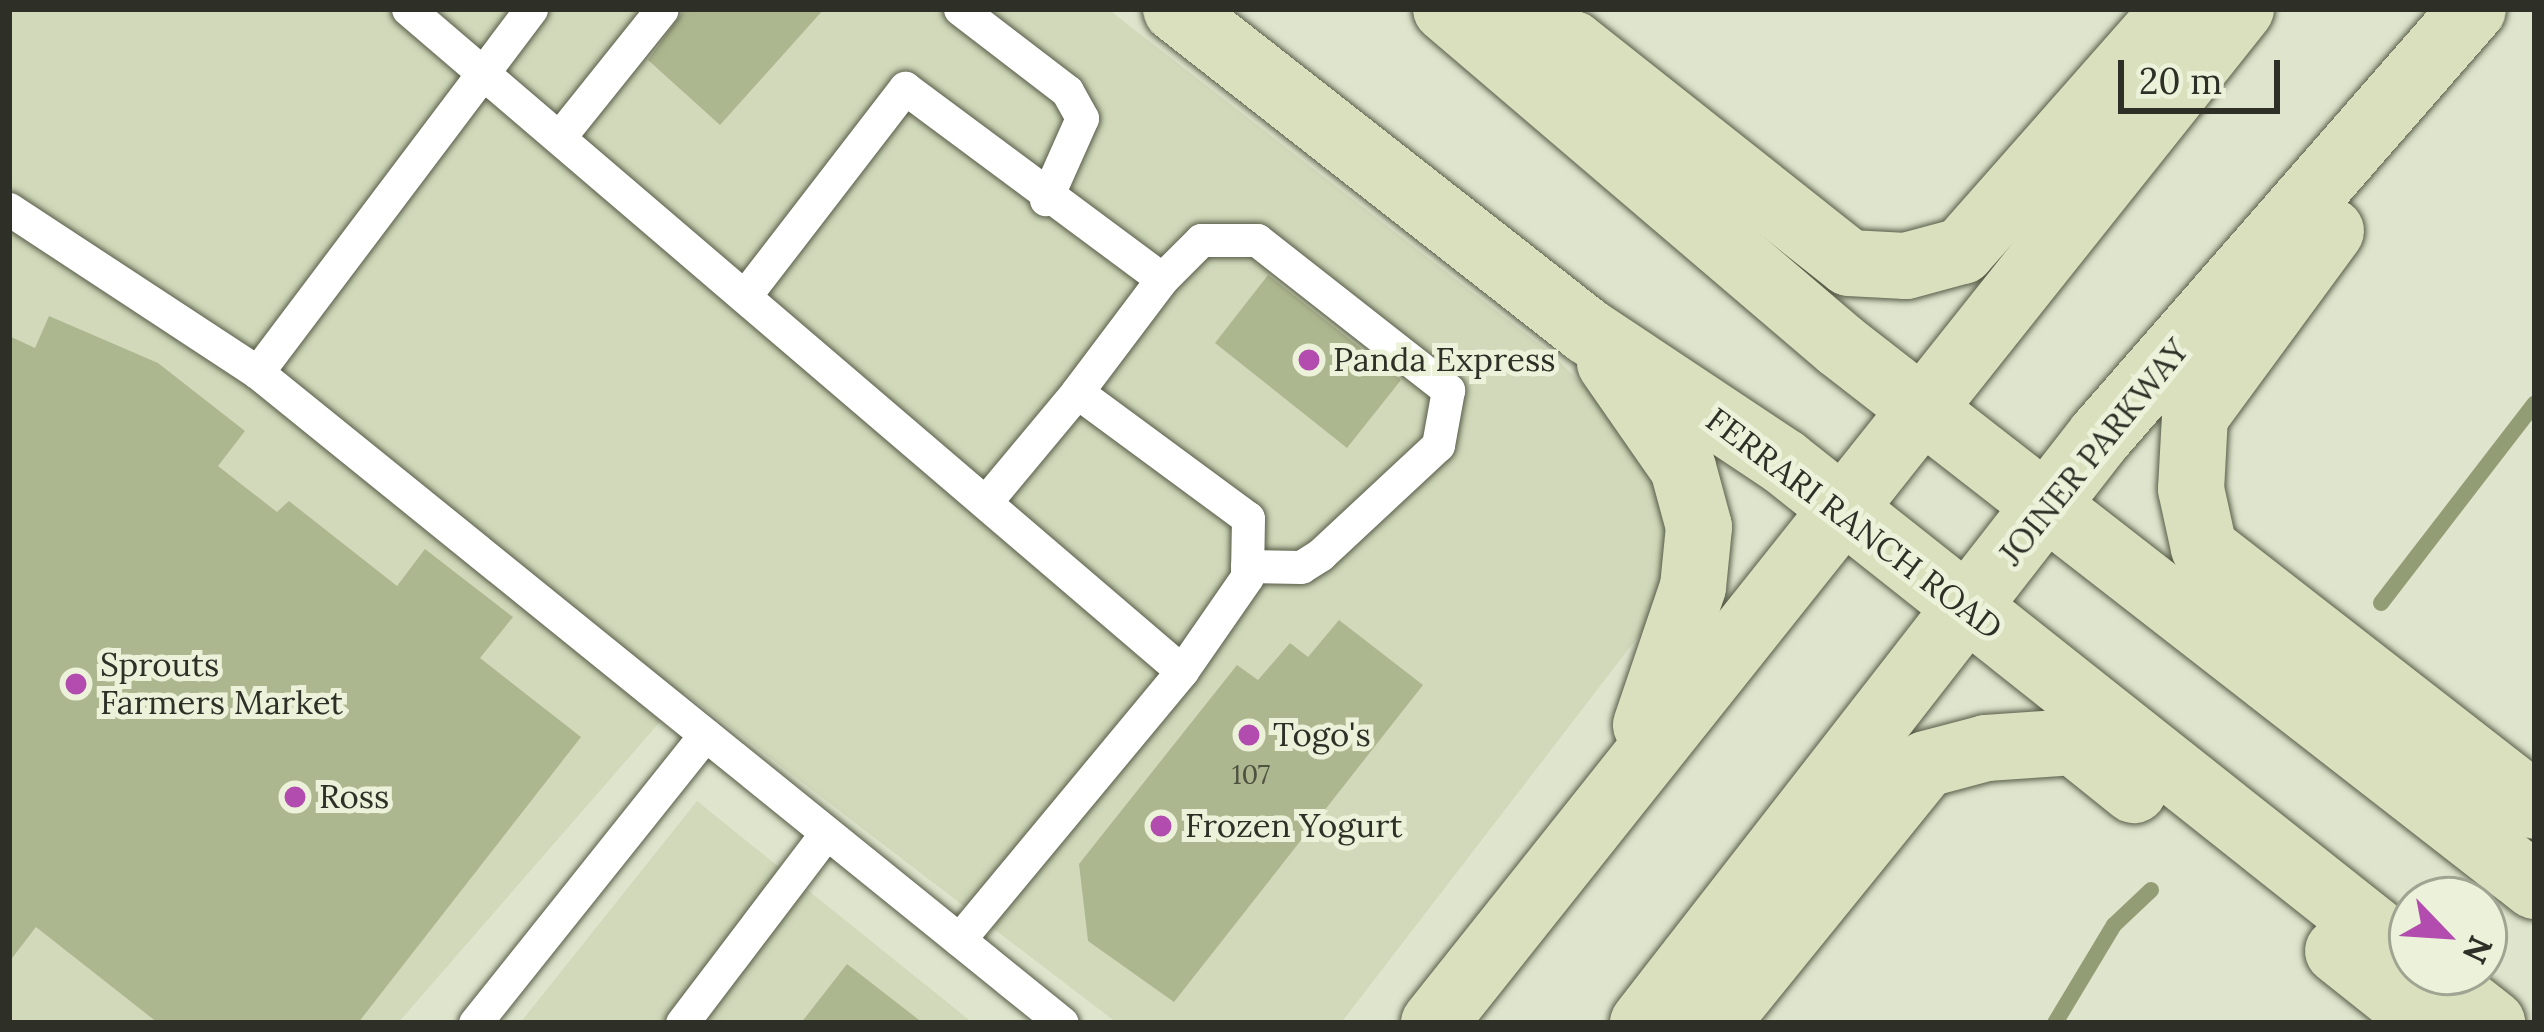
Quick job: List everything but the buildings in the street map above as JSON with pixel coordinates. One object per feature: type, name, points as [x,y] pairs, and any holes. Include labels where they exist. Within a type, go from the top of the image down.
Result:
[{"type":"main road","name":"FERRARI RANCH ROAD","points":[[1176,9],[1587,331],[1840,508],[2388,941]]},
{"type":"main road","points":[[1452,14],[1573,44],[1850,263],[1906,266],[1962,250],[2175,9]]},
{"type":"main road","points":[[1433,1023],[1919,407],[2241,9]]},
{"type":"main road","name":"JOINER PARKWAY","points":[[1643,1023],[2048,504],[2473,9]]},
{"type":"main road","points":[[2492,9],[2195,416],[2191,489],[2204,548],[2535,806]]},
{"type":"main road","points":[[1452,14],[1919,407],[2535,886]]},
{"type":"main road","points":[[1587,331],[1683,468],[1699,527],[1694,587],[1629,775]]},
{"type":"main road","points":[[1717,1023],[1926,764],[1986,748],[2074,742],[2429,1023]]},
{"type":"main road","points":[[2458,996],[2492,1023]]},
{"type":"lane","points":[[408,9],[487,71],[988,499],[1182,671]]},
{"type":"lane","points":[[256,372],[531,9]]},
{"type":"lane","points":[[561,135],[662,9]]},
{"type":"lane","points":[[960,9],[1067,92],[1082,118],[1046,199]]},
{"type":"lane","points":[[746,293],[905,88],[1046,199],[1162,279]]},
{"type":"lane","points":[[9,209],[256,372],[1062,1023]]},
{"type":"lane","points":[[988,499],[1162,279],[1201,240],[1257,240],[1448,390],[1450,420],[1438,445],[1320,555],[1301,567],[1247,566]]},
{"type":"lane","points":[[959,940],[1182,671],[1247,566],[1247,518],[1077,392]]},
{"type":"lane","points":[[475,1023],[705,735]]},
{"type":"lane","points":[[682,1023],[826,833]]},
{"type":"shaded area","points":[[9,9],[1108,9],[1552,354],[1643,445],[1673,527],[1657,612],[1341,1023],[1117,1023],[685,693],[398,1023],[9,1023]]},
{"type":"shaded area","points":[[697,801],[973,1023],[520,1023]]},
{"type":"waterway","points":[[2381,603],[2535,403]]},
{"type":"waterway","points":[[2055,1023],[2114,925],[2151,890]]},
{"type":"place","name":"Panda Express","points":[[1309,360]]},
{"type":"place","name":"Sprouts Farmers Market","points":[[76,684]]},
{"type":"place","name":"Togo's","points":[[1249,735]]},
{"type":"place","name":"Ross","points":[[295,797]]},
{"type":"place","name":"Frozen Yogurt","points":[[1161,826]]}]
